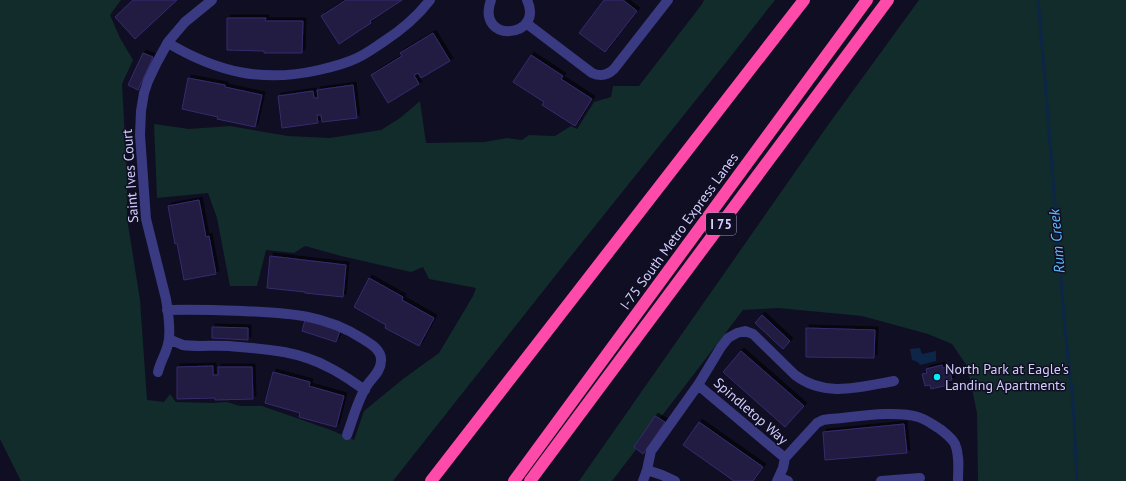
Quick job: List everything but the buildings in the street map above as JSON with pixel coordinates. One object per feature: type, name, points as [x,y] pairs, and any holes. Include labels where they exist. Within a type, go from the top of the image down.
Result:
[{"type":"highway","points":[[431,481],[804,0]]},
{"type":"highway","name":"I-75 South Metro Express Lanes","points":[[514,481],[867,0]]},
{"type":"highway","name":"I 75","points":[[530,481],[888,0]]},
{"type":"highway","points":[[540,481],[554,449]]},
{"type":"street","name":"Saint Ives Court","points":[[158,372],[169,339],[167,310],[164,294],[146,219],[140,130],[141,110],[146,88],[156,64],[173,35],[185,22],[212,0]]},
{"type":"street","points":[[168,43],[203,61],[243,73],[278,76],[306,73],[343,64],[366,53],[398,32],[420,12],[430,0]]},
{"type":"street","points":[[490,0],[488,8],[492,24],[498,29],[513,31],[520,29],[528,19],[530,11],[528,0]]},
{"type":"street","points":[[526,23],[592,73],[603,75],[614,69],[664,1]]},
{"type":"street","points":[[167,310],[289,313],[307,316],[332,323],[372,345],[380,353],[380,368],[364,390],[347,435]]},
{"type":"street","name":"Spindletop Way","points":[[643,481],[651,451],[698,385],[725,342],[732,335],[737,333],[745,331],[753,334],[795,375],[808,384],[824,388],[841,389],[894,381]]},
{"type":"street","points":[[169,339],[184,345],[253,348],[279,350],[292,353],[329,367],[364,390]]},
{"type":"street","name":"Spindletop Way","points":[[698,385],[785,458]]},
{"type":"street","name":"Spindletop Way","points":[[781,480],[785,458],[817,423],[823,420],[904,414],[919,417],[948,435],[955,444],[958,460],[958,481]]},
{"type":"street","points":[[647,470],[675,481]]},
{"type":"street","points":[[881,481],[920,478]]},
{"type":"green space","points":[[0,0],[121,0],[110,15],[120,38],[133,60],[122,84],[127,174],[127,218],[140,300],[147,400],[164,402],[170,394],[176,402],[227,402],[240,406],[262,406],[331,430],[354,440],[364,411],[403,379],[439,353],[473,296],[476,288],[429,279],[423,267],[411,272],[305,246],[294,253],[266,250],[257,286],[230,286],[217,218],[208,193],[157,198],[154,124],[189,129],[230,126],[288,136],[330,138],[381,130],[400,118],[420,101],[426,143],[484,142],[507,138],[522,140],[529,135],[555,136],[571,126],[577,129],[594,102],[611,97],[613,86],[639,86],[704,0],[775,0],[393,481],[21,481],[0,439]]},
{"type":"green space","points":[[919,0],[1126,0],[1126,481],[978,481],[977,413],[967,366],[952,344],[928,334],[862,316],[778,308],[743,310],[612,481],[579,481],[828,125]]},
{"type":"water","points":[[920,348],[922,354],[936,351],[936,361],[920,365],[918,362],[912,360],[910,349]]},
{"type":"waterway","name":"Rum Creek","points":[[1038,0],[1065,330],[1073,401],[1077,481]]},
{"type":"place","name":"North Park at Eagle's Landing Apartments","points":[[937,377]]}]
